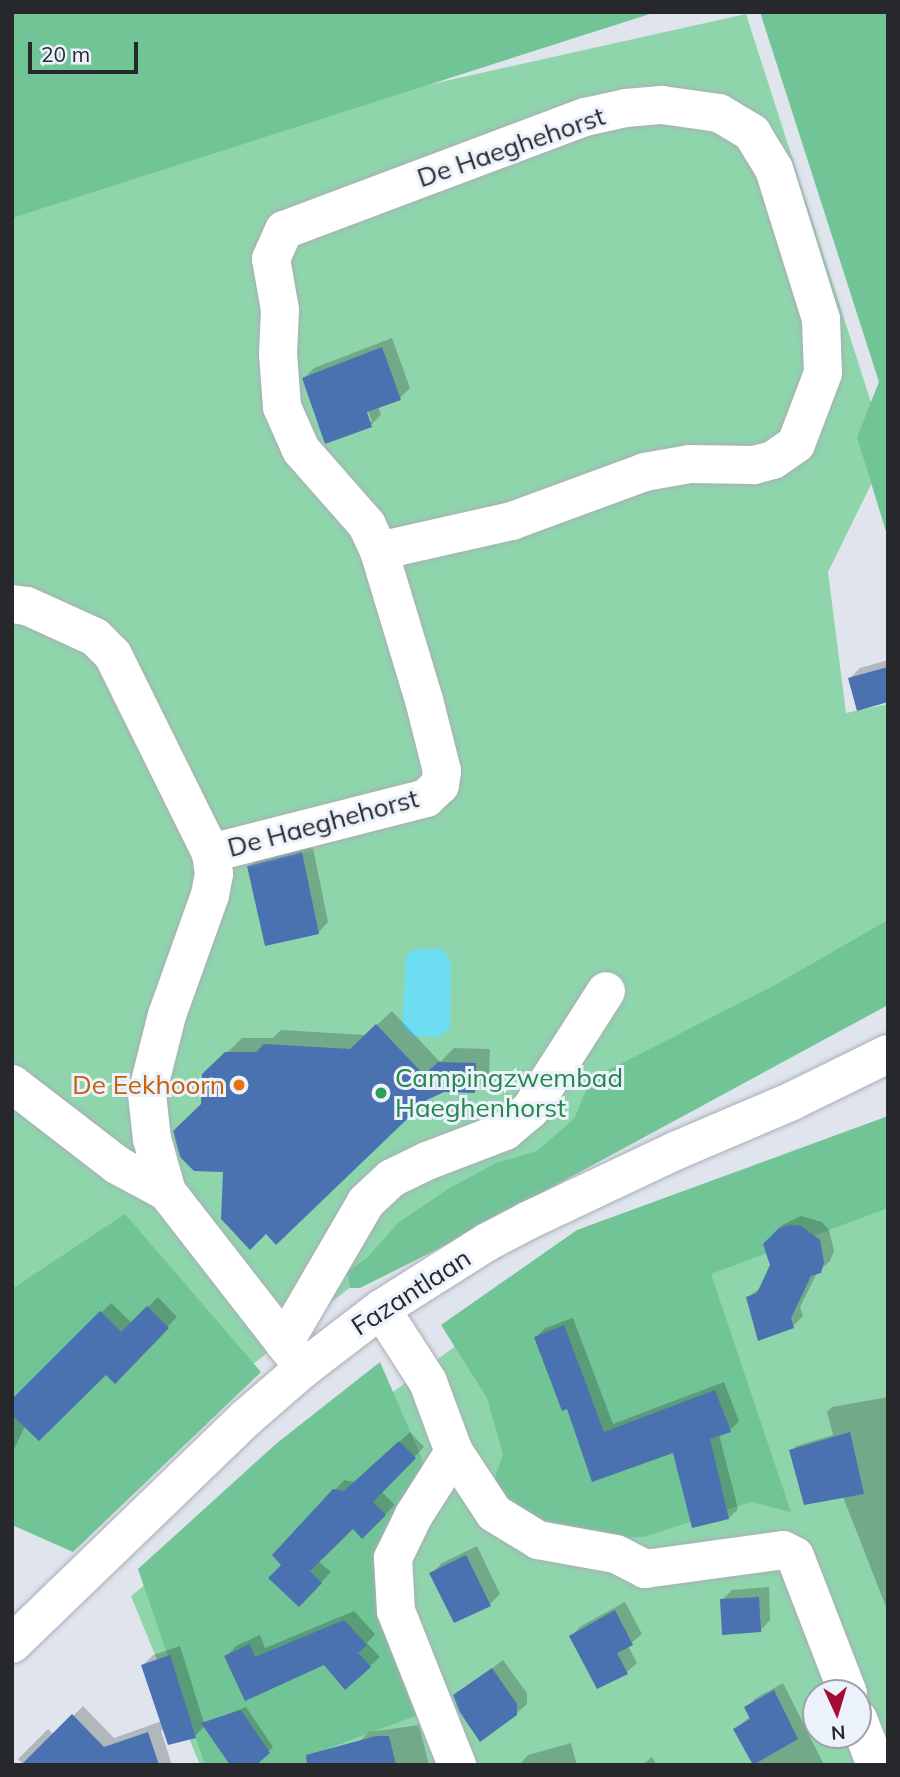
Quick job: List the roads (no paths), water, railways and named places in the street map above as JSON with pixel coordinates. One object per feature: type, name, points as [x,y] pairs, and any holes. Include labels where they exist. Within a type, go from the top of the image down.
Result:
[{"type":"street","name":"De Haeghehorst","points":[[211,853],[426,798],[440,785],[442,771],[424,700],[379,551],[367,525],[301,450],[282,407],[278,354],[280,310],[271,259],[284,230],[585,117],[626,108],[662,105],[719,113],[752,133],[774,169],[821,319],[823,373],[796,444],[774,460],[754,465],[690,464],[645,472],[512,521],[379,551]]},
{"type":"street","name":"De Haeghehorst","points":[[12,604],[27,606],[95,637],[113,655],[211,853],[214,874],[210,895],[167,1015],[147,1094],[152,1139],[167,1192],[294,1355]]},
{"type":"street","points":[[294,1355],[366,1202],[392,1178],[427,1161],[505,1131],[530,1110],[606,991]]},
{"type":"street","name":"Fazantlaan","points":[[12,1644],[246,1418],[294,1355],[381,1309],[463,1256],[529,1220],[675,1151],[792,1101],[888,1054]]},
{"type":"street","name":"De Haeghehorst","points":[[12,1084],[117,1165],[167,1192]]},
{"type":"street","points":[[381,1309],[428,1382],[454,1452],[494,1513],[538,1540],[616,1554],[645,1569],[783,1550],[795,1556],[843,1679]]},
{"type":"street","points":[[454,1452],[414,1515],[393,1558],[396,1611],[457,1765]]},
{"type":"water","points":[[441,948],[451,961],[450,1028],[439,1037],[411,1036],[402,1026],[406,956],[413,950]]},
{"type":"place","name":"De Eekhoorn","points":[[239,1085]]},
{"type":"place","name":"Campingzwembad Haeghenhorst","points":[[381,1093]]}]
